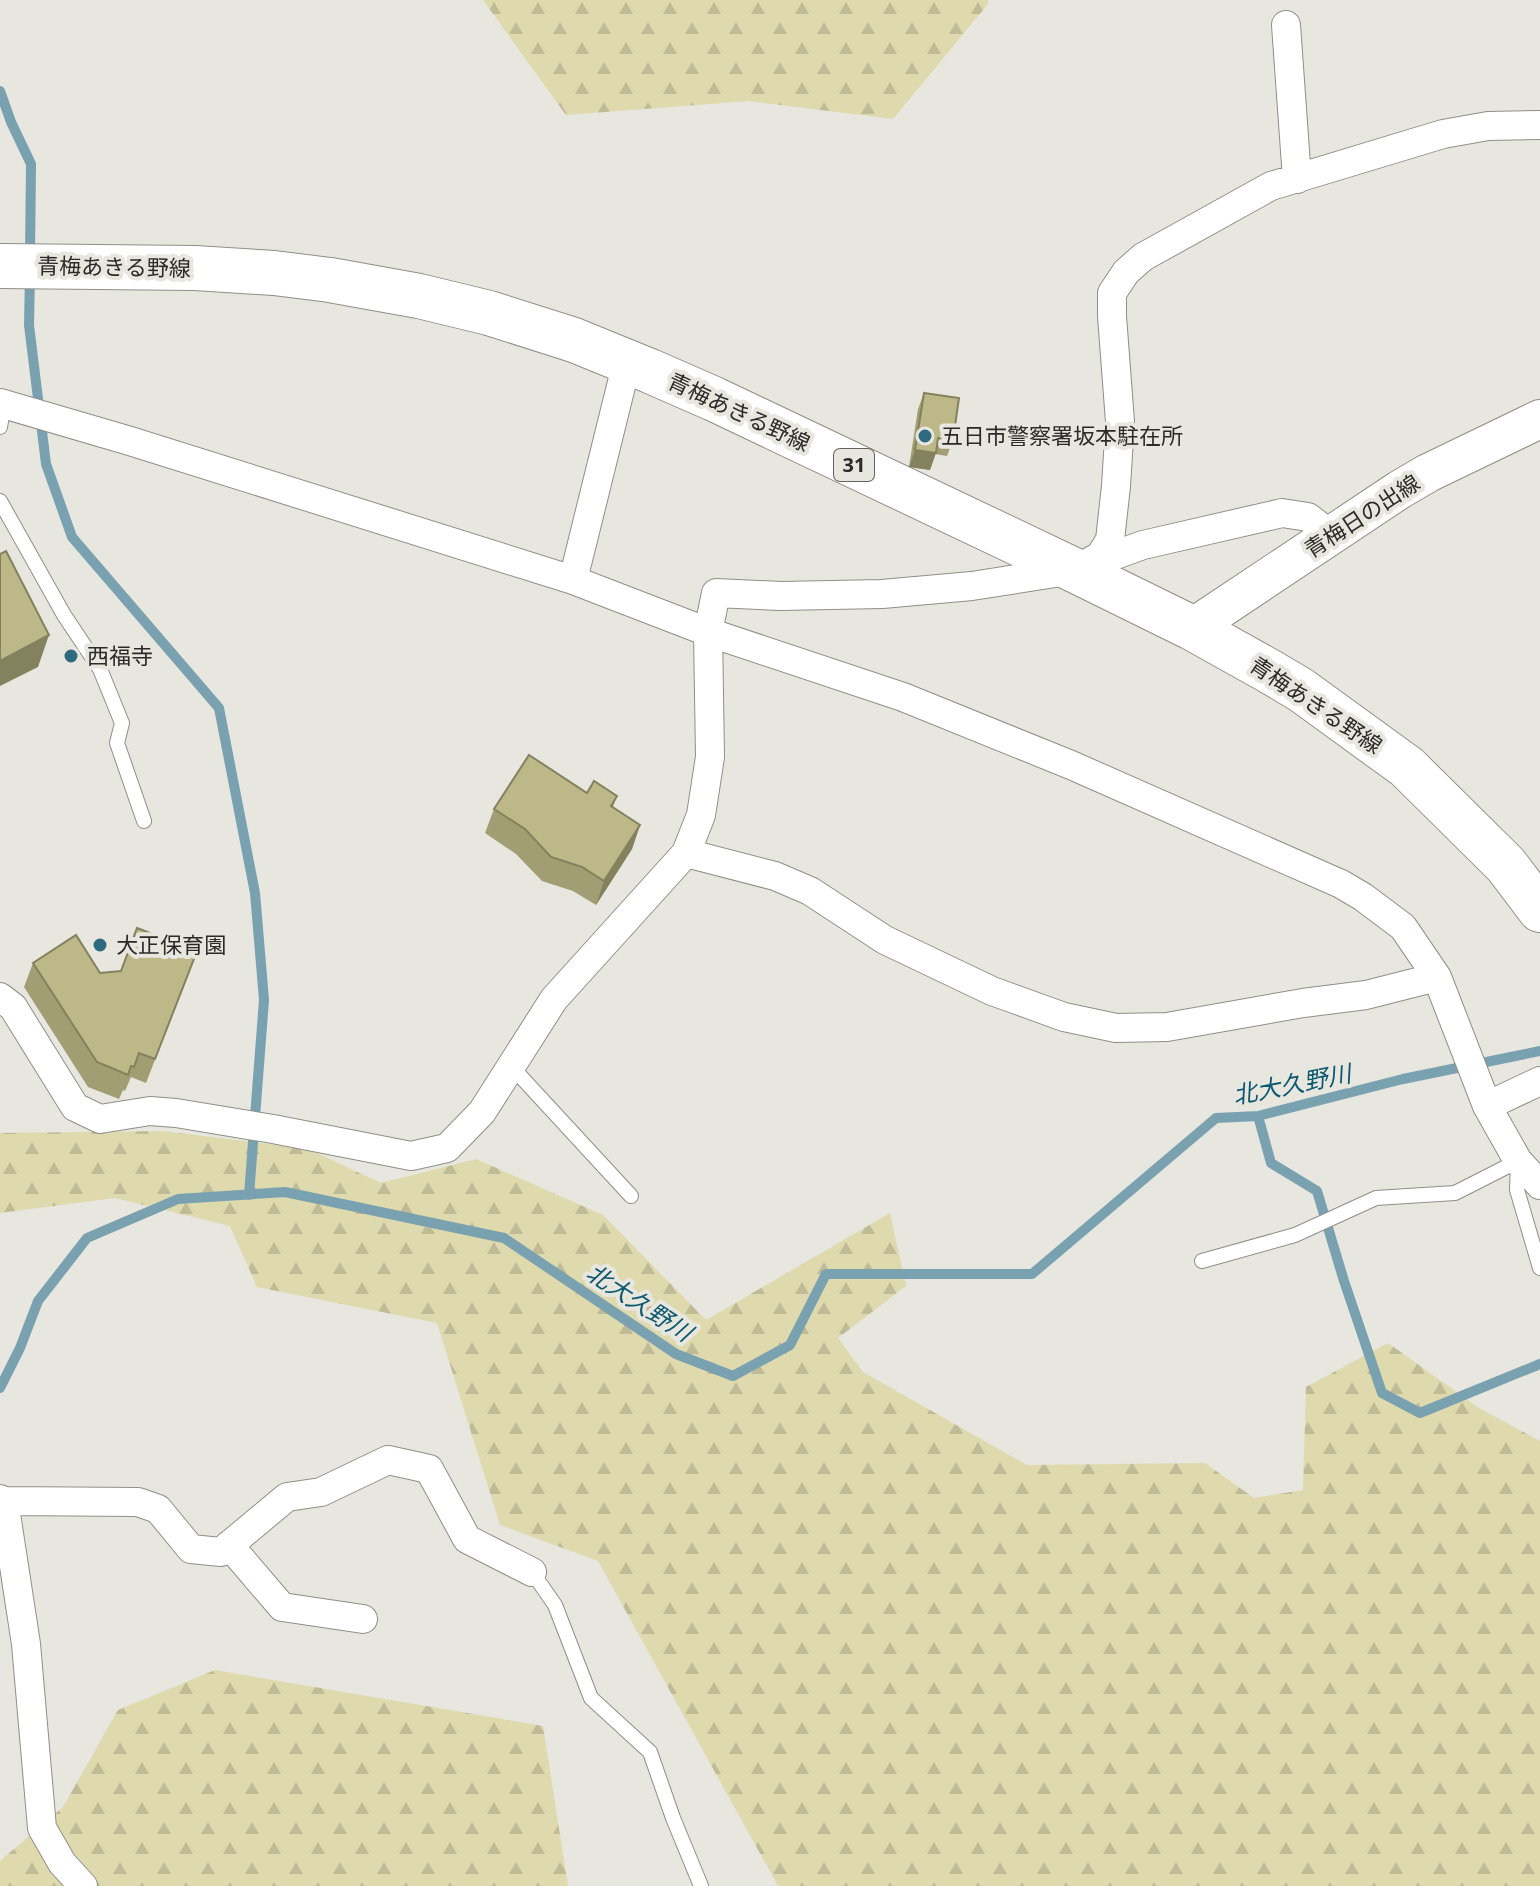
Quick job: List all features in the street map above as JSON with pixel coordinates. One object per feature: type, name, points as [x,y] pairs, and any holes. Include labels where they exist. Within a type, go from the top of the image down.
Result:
[{"type":"main road","name":"青梅あきる野線","points":[[8,266],[195,268],[274,273],[385,289],[526,324],[627,362],[714,399],[1074,570],[1192,628],[1301,690],[1407,767],[1506,865],[1540,910]]},
{"type":"main road","name":"青梅日の出線","points":[[1192,628],[1399,490],[1540,419]]},
{"type":"street","points":[[1286,25],[1297,179]]},
{"type":"street","points":[[1074,570],[1100,556],[1110,540],[1120,422],[1112,293],[1126,272],[1143,257],[1271,186],[1443,134],[1488,126],[1540,125]]},
{"type":"street","points":[[573,580],[627,362]]},
{"type":"street","points":[[1,411],[130,441],[573,580],[708,632],[924,705],[1071,765],[1341,884],[1403,927],[1437,977],[1483,1096],[1518,1161],[1540,1185]]},
{"type":"street","points":[[0,997],[13,1007],[75,1107],[100,1119],[150,1111],[176,1113],[411,1156],[447,1148],[482,1112],[554,999],[686,853],[701,815],[710,757],[708,632],[716,593],[781,596],[882,594],[972,586],[1074,570],[1143,545],[1282,513],[1308,517],[1331,535]]},
{"type":"street","points":[[686,853],[775,876],[810,891],[885,940],[992,991],[1064,1017],[1116,1028],[1167,1027],[1366,995],[1437,977]]},
{"type":"street","points":[[1483,1096],[1540,1081]]},
{"type":"street","points":[[83,1886],[62,1863],[42,1828],[26,1644],[2,1500],[138,1502],[158,1509],[191,1549],[221,1552],[287,1497],[321,1492],[388,1460],[429,1469],[467,1539],[532,1572]]},
{"type":"street","points":[[229,1545],[282,1607],[363,1619]]},
{"type":"lane","points":[[0,501],[64,615],[100,669],[122,723],[117,743],[144,821]]},
{"type":"lane","points":[[511,1066],[631,1196]]},
{"type":"lane","points":[[1202,1261],[1295,1235],[1376,1198],[1455,1193],[1518,1161],[1517,1190],[1540,1268]]},
{"type":"lane","points":[[532,1572],[555,1605],[591,1698],[650,1752],[701,1886]]},
{"type":"green space","points":[[483,0],[988,0],[988,4],[893,119],[749,101],[566,115]]},
{"type":"green space","points":[[163,1131],[308,1149],[381,1183],[476,1159],[603,1215],[706,1320],[890,1213],[906,1286],[838,1338],[863,1372],[1027,1465],[1205,1463],[1254,1498],[1303,1490],[1306,1387],[1388,1343],[1479,1408],[1540,1441],[1540,1886],[778,1886],[598,1561],[500,1525],[437,1323],[257,1287],[230,1226],[115,1198],[0,1213],[0,1133]]},
{"type":"green space","points":[[215,1670],[543,1726],[568,1886],[0,1886],[0,1861],[63,1807],[118,1710]]},
{"type":"building","points":[[924,393],[959,398],[953,440],[938,438],[936,453],[915,450]]},
{"type":"building","points":[[6,551],[49,635],[0,661],[0,554]]},
{"type":"building","points":[[529,755],[587,793],[594,781],[617,796],[611,806],[640,825],[604,881],[582,867],[551,857],[525,829],[494,809]]},
{"type":"building","points":[[137,928],[197,951],[155,1059],[139,1053],[128,1075],[97,1062],[33,963],[76,935],[100,973],[121,971]]},
{"type":"waterway","points":[[0,91],[31,164],[30,255]]},
{"type":"waterway","points":[[30,275],[29,325],[46,464],[72,537],[219,708],[255,893],[264,1000],[249,1195]]},
{"type":"waterway","name":"北大久野川","points":[[0,1388],[38,1301],[87,1238],[178,1199],[285,1192],[504,1238],[676,1354],[733,1376],[790,1345],[826,1274],[1032,1274],[1216,1118],[1258,1116],[1403,1079],[1540,1051]]},
{"type":"waterway","points":[[1258,1116],[1271,1163],[1317,1191],[1382,1393],[1420,1413],[1540,1364]]},
{"type":"place","name":"五日市警察署坂本駐在所","points":[[925,436]]},
{"type":"place","name":"西福寺","points":[[71,656]]},
{"type":"place","name":"大正保育園","points":[[100,945]]}]
